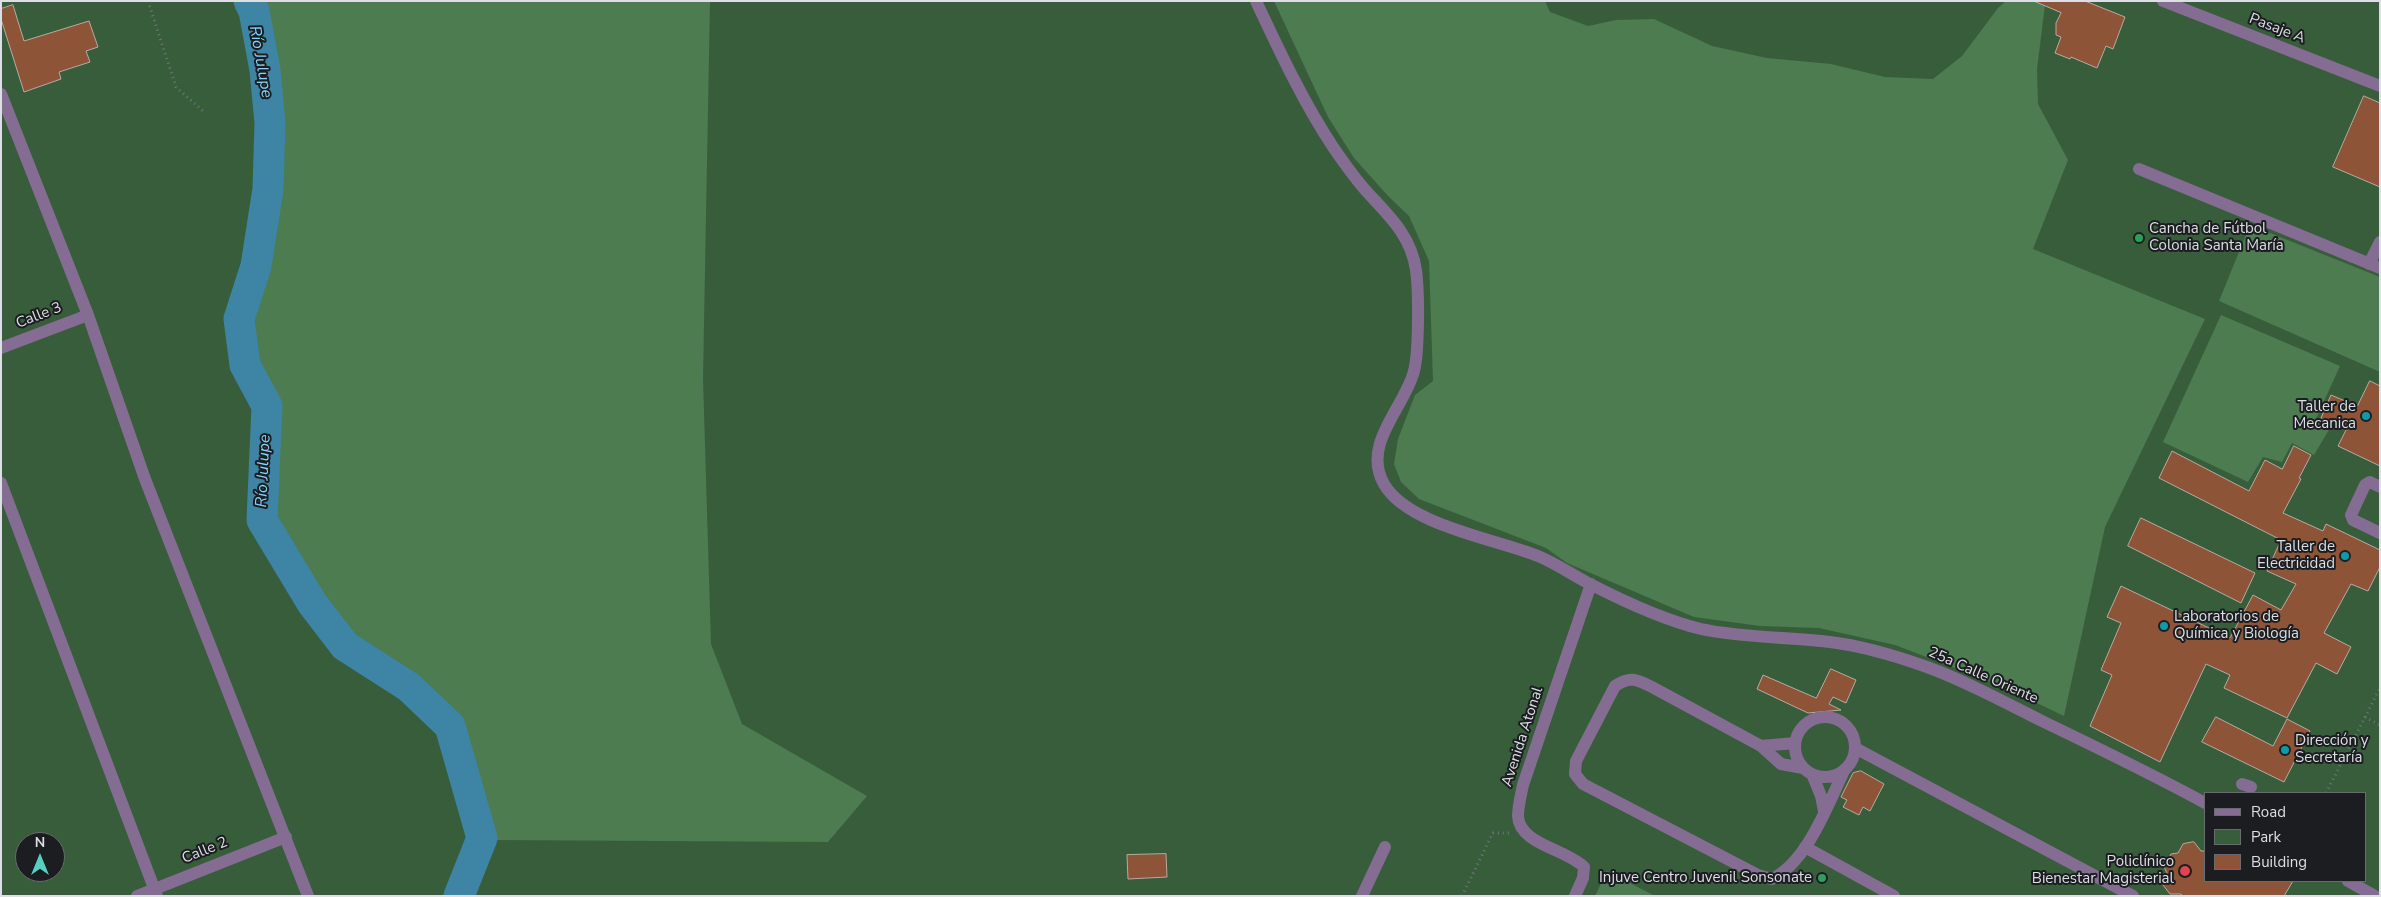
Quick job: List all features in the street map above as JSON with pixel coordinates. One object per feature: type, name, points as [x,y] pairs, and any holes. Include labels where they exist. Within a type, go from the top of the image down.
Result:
[{"type":"street","name":"25a Calle Oriente","points":[[1256,1],[1280,52],[1331,144],[1365,190],[1399,226],[1413,256],[1417,280],[1416,360],[1410,382],[1382,438],[1377,464],[1384,484],[1396,498],[1419,513],[1444,525],[1539,557],[1591,584],[1656,613],[1694,627],[1747,636],[1848,644],[1878,650],[1926,666],[1969,685],[2204,802]]},
{"type":"street","name":"Pasaje A","points":[[2163,1],[2380,86]]},
{"type":"street","points":[[1,94],[88,315],[145,479],[308,896]]},
{"type":"street","points":[[2139,169],[2375,266],[2380,242]]},
{"type":"street","name":"Calle 3","points":[[1,348],[88,315]]},
{"type":"street","points":[[2380,487],[2370,482],[2366,485],[2351,515],[2353,520],[2380,533]]},
{"type":"street","points":[[1,484],[155,892]]},
{"type":"street","name":"Avenida Atonal","points":[[1520,826],[1519,808],[1523,785],[1591,584]]},
{"type":"street","points":[[1824,811],[1821,796],[1808,771],[1798,760],[1795,743],[1802,726],[1818,717],[1828,717],[1844,724],[1850,731],[1855,748],[1852,759],[1805,847],[1784,873],[1772,880],[1758,875],[1583,784],[1575,774],[1576,761],[1615,686],[1625,679],[1638,680],[1761,746],[1781,764],[1808,771],[1824,777],[1836,775],[1845,769]]},
{"type":"street","points":[[1761,746],[1795,743]]},
{"type":"street","points":[[1855,748],[2133,896]]},
{"type":"street","points":[[1520,826],[1530,838],[1576,859],[1584,867],[1583,878],[1574,896]]},
{"type":"street","name":"Calle 2","points":[[137,896],[155,892],[286,837]]},
{"type":"street","points":[[1362,896],[1386,847]]},
{"type":"street","points":[[1805,847],[1894,896]]},
{"type":"street","points":[[2350,882],[2375,896]]},
{"type":"path","points":[[148,1],[176,87],[203,111]]},
{"type":"path","points":[[2326,792],[2380,688]]},
{"type":"path","points":[[2364,717],[2380,725]]},
{"type":"path","points":[[1462,896],[1493,834],[1511,834],[1520,826]]},
{"type":"green space","points":[[1,1],[2380,1],[2380,896],[1,896]]},
{"type":"green space","points":[[257,1],[710,1],[703,378],[711,644],[742,724],[867,796],[828,842],[492,840],[458,719],[348,638],[272,522],[273,403],[244,361],[245,320],[267,261],[275,175],[272,79]]},
{"type":"green space","points":[[1274,1],[1545,1],[1550,12],[1588,26],[1616,20],[1654,19],[1712,46],[1767,58],[1831,64],[1885,77],[1933,79],[1962,56],[1998,8],[2006,1],[2043,1],[2045,5],[2037,69],[2038,104],[2068,160],[2033,249],[2205,319],[2105,527],[2064,716],[1997,684],[1895,645],[1819,628],[1760,626],[1694,617],[1567,563],[1546,548],[1419,499],[1401,482],[1394,464],[1398,439],[1415,395],[1433,381],[1429,261],[1409,216],[1354,158],[1328,117]]},
{"type":"green space","points":[[2250,225],[2380,277],[2380,372],[2219,301]]},
{"type":"green space","points":[[2221,315],[2340,366],[2315,421],[2330,428],[2314,455],[2292,443],[2282,462],[2263,457],[2248,482],[2163,442]]},
{"type":"green space","points":[[1607,871],[1655,896],[1595,896]]},
{"type":"building","points":[[2034,1],[2085,1],[2125,17],[2113,49],[2106,46],[2097,68],[2071,57],[2070,59],[2055,53],[2061,37],[2056,35],[2056,23],[2061,13]]},
{"type":"building","points":[[13,5],[24,41],[89,21],[98,47],[86,51],[90,62],[59,72],[61,79],[24,92],[1,19],[1,9]]},
{"type":"building","points":[[2364,96],[2380,103],[2380,187],[2333,167]]},
{"type":"building","name":"Taller de Mecanica","points":[[2370,381],[2380,386],[2380,466],[2338,446],[2346,430],[2321,418],[2331,395],[2357,406]]},
{"type":"building","points":[[2294,446],[2311,455],[2283,513],[2323,531],[2326,524],[2380,550],[2380,567],[2368,591],[2351,584],[2324,633],[2351,647],[2337,674],[2316,663],[2287,718],[2224,688],[2230,675],[2206,664],[2160,762],[2090,726],[2112,675],[2101,670],[2121,623],[2107,617],[2121,586],[2230,638],[2253,595],[2281,610],[2296,584],[2267,571],[2281,540],[2159,478],[2172,451],[2249,491],[2265,460],[2282,469]]},
{"type":"building","points":[[2141,518],[2255,573],[2241,603],[2128,546]]},
{"type":"building","points":[[1831,669],[1856,680],[1846,703],[1833,697],[1829,704],[1841,710],[1808,713],[1757,689],[1763,675],[1816,698]]},
{"type":"building","points":[[2216,717],[2273,746],[2287,719],[2310,731],[2284,782],[2202,742]]},
{"type":"building","points":[[1861,771],[1884,784],[1870,811],[1863,807],[1859,815],[1843,807],[1847,800],[1841,797],[1853,773]]},
{"type":"building","name":"Policlínico Bienestar Magisterial","points":[[2194,842],[2201,851],[2204,851],[2204,882],[2292,882],[2284,896],[2183,896],[2181,894],[2170,894],[2163,885],[2168,875],[2164,867],[2171,854],[2178,853],[2183,844]]},
{"type":"building","points":[[1166,854],[1167,877],[1128,879],[1127,855]]},
{"type":"waterway","name":"Río Julupe","points":[[249,1],[254,11],[265,70],[270,123],[268,189],[256,266],[239,319],[245,365],[267,406],[262,520],[312,603],[345,646],[409,687],[450,726],[482,838],[459,896]]},
{"type":"place","name":"Cancha de Fútbol Colonia Santa María","points":[[2139,238]]},
{"type":"place","name":"Taller de Mecanica","points":[[2366,416]]},
{"type":"place","name":"Taller de Electricidad","points":[[2345,556]]},
{"type":"place","name":"Laboratorios de Química y Biología","points":[[2164,626]]},
{"type":"place","name":"Dirección y Secretaría","points":[[2285,750]]},
{"type":"place","name":"Policlínico Bienestar Magisterial","points":[[2185,871]]},
{"type":"place","name":"Injuve Centro Juvenil Sonsonate","points":[[1822,878]]}]
